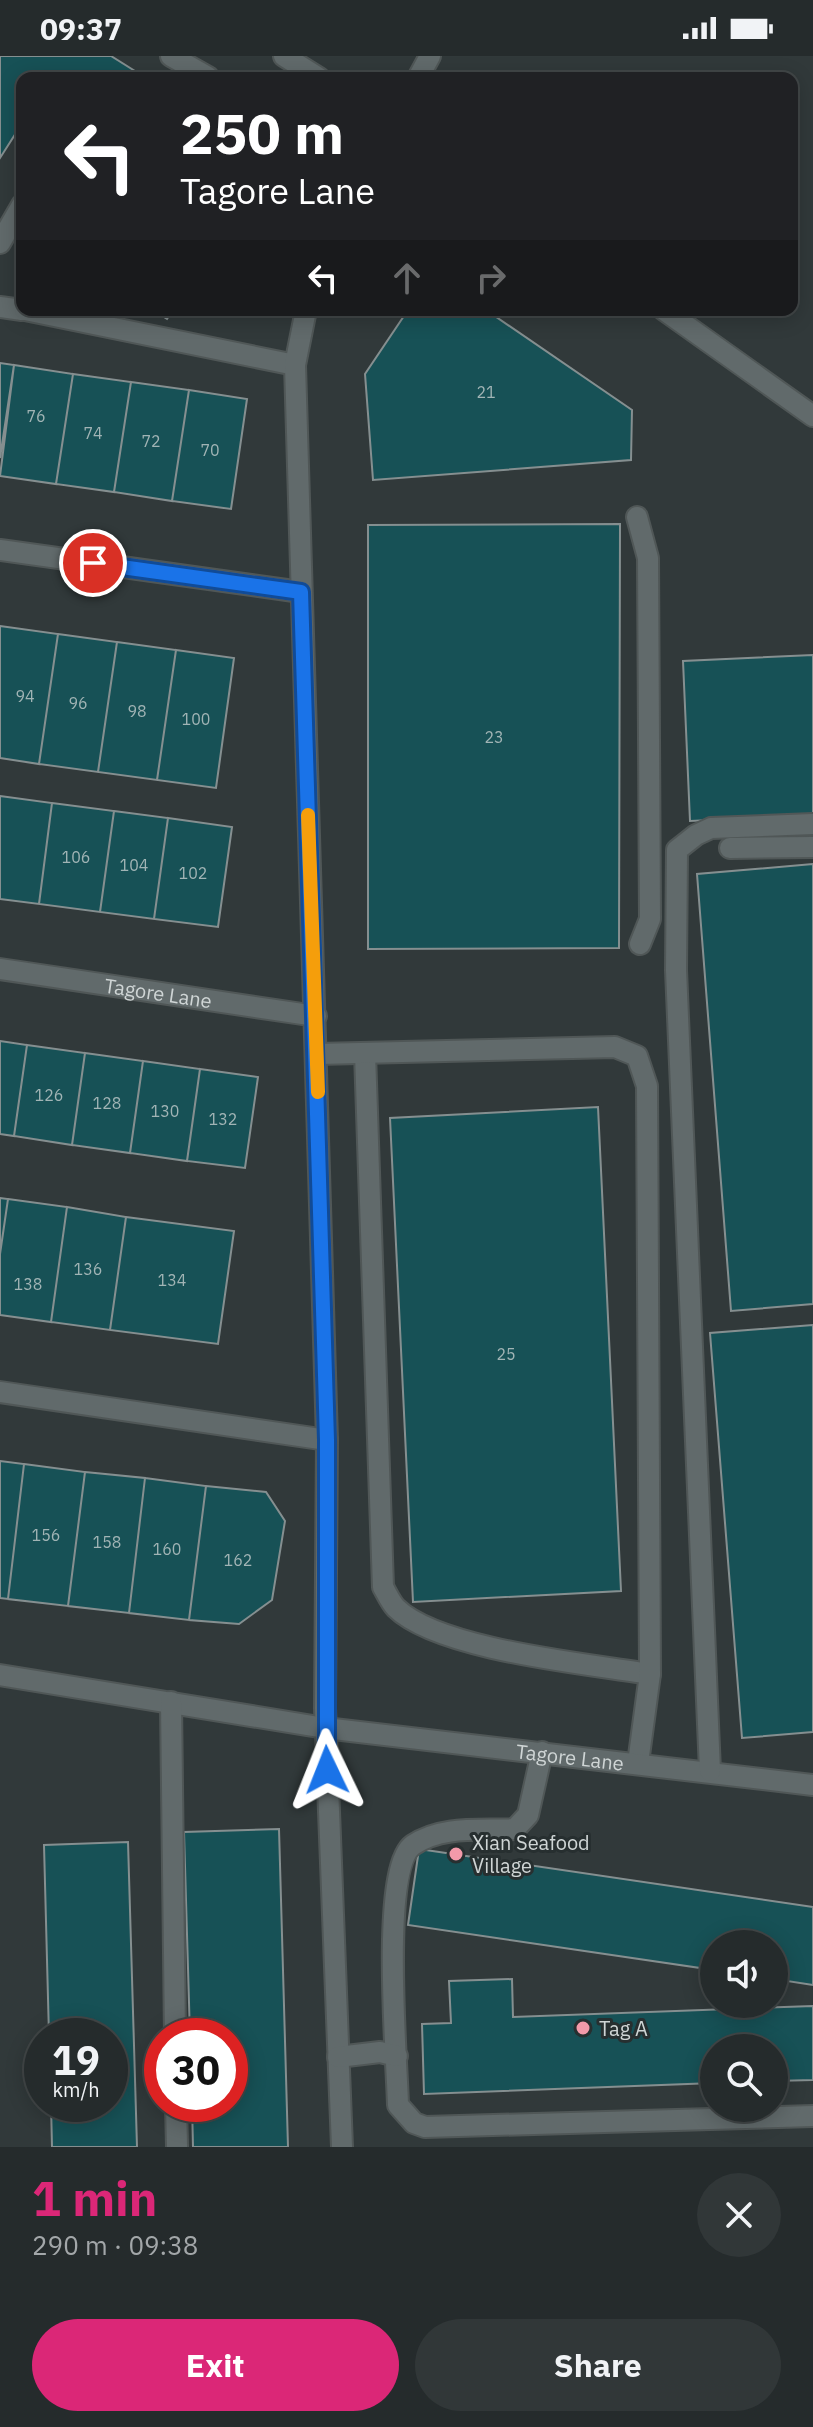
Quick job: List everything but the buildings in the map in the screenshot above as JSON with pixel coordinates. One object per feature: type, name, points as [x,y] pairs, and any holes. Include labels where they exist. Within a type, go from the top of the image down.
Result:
[{"type":"street","points":[[171,56],[199,72]]},
{"type":"street","points":[[284,56],[309,72]]},
{"type":"street","points":[[0,243],[16,215]]},
{"type":"street","points":[[54,316],[295,365]]},
{"type":"street","points":[[305,316],[295,365],[327,1440],[325,1728],[342,2147]]},
{"type":"street","points":[[672,316],[813,416]]},
{"type":"street","points":[[637,517],[645,538],[648,573],[650,919],[640,944]]},
{"type":"street","points":[[0,550],[301,592]]},
{"type":"street","points":[[710,1771],[676,970],[677,850],[711,828],[813,824]]},
{"type":"street","points":[[730,848],[813,847]]},
{"type":"street","name":"Tagore Lane","points":[[0,969],[316,1016]]},
{"type":"street","points":[[317,1054],[615,1047],[637,1056],[647,1086],[650,1674],[638,1763]]},
{"type":"street","points":[[365,1053],[383,1587],[396,1608],[414,1620],[474,1645],[650,1674]]},
{"type":"street","points":[[0,1392],[327,1440]]},
{"type":"street","name":"Tagore Lane","points":[[0,1675],[325,1728],[813,1785]]},
{"type":"street","points":[[171,1702],[175,2018]]},
{"type":"street","points":[[542,1752],[528,1815],[515,1829],[442,1832],[412,1845],[399,1860],[392,1940],[398,2105],[414,2123],[425,2127],[813,2116]]},
{"type":"street","points":[[338,2057],[380,2052],[397,2056]]},
{"type":"street","points":[[176,2122],[177,2147]]},
{"type":"slow traffic","points":[[308,815],[318,1092]]},
{"type":"place","name":"Xian Seafood Village","points":[[456,1854]]},
{"type":"place","name":"Tag A","points":[[583,2028]]},
{"type":"route","points":[[93,563],[301,592],[327,1440],[327,1770]]}]
